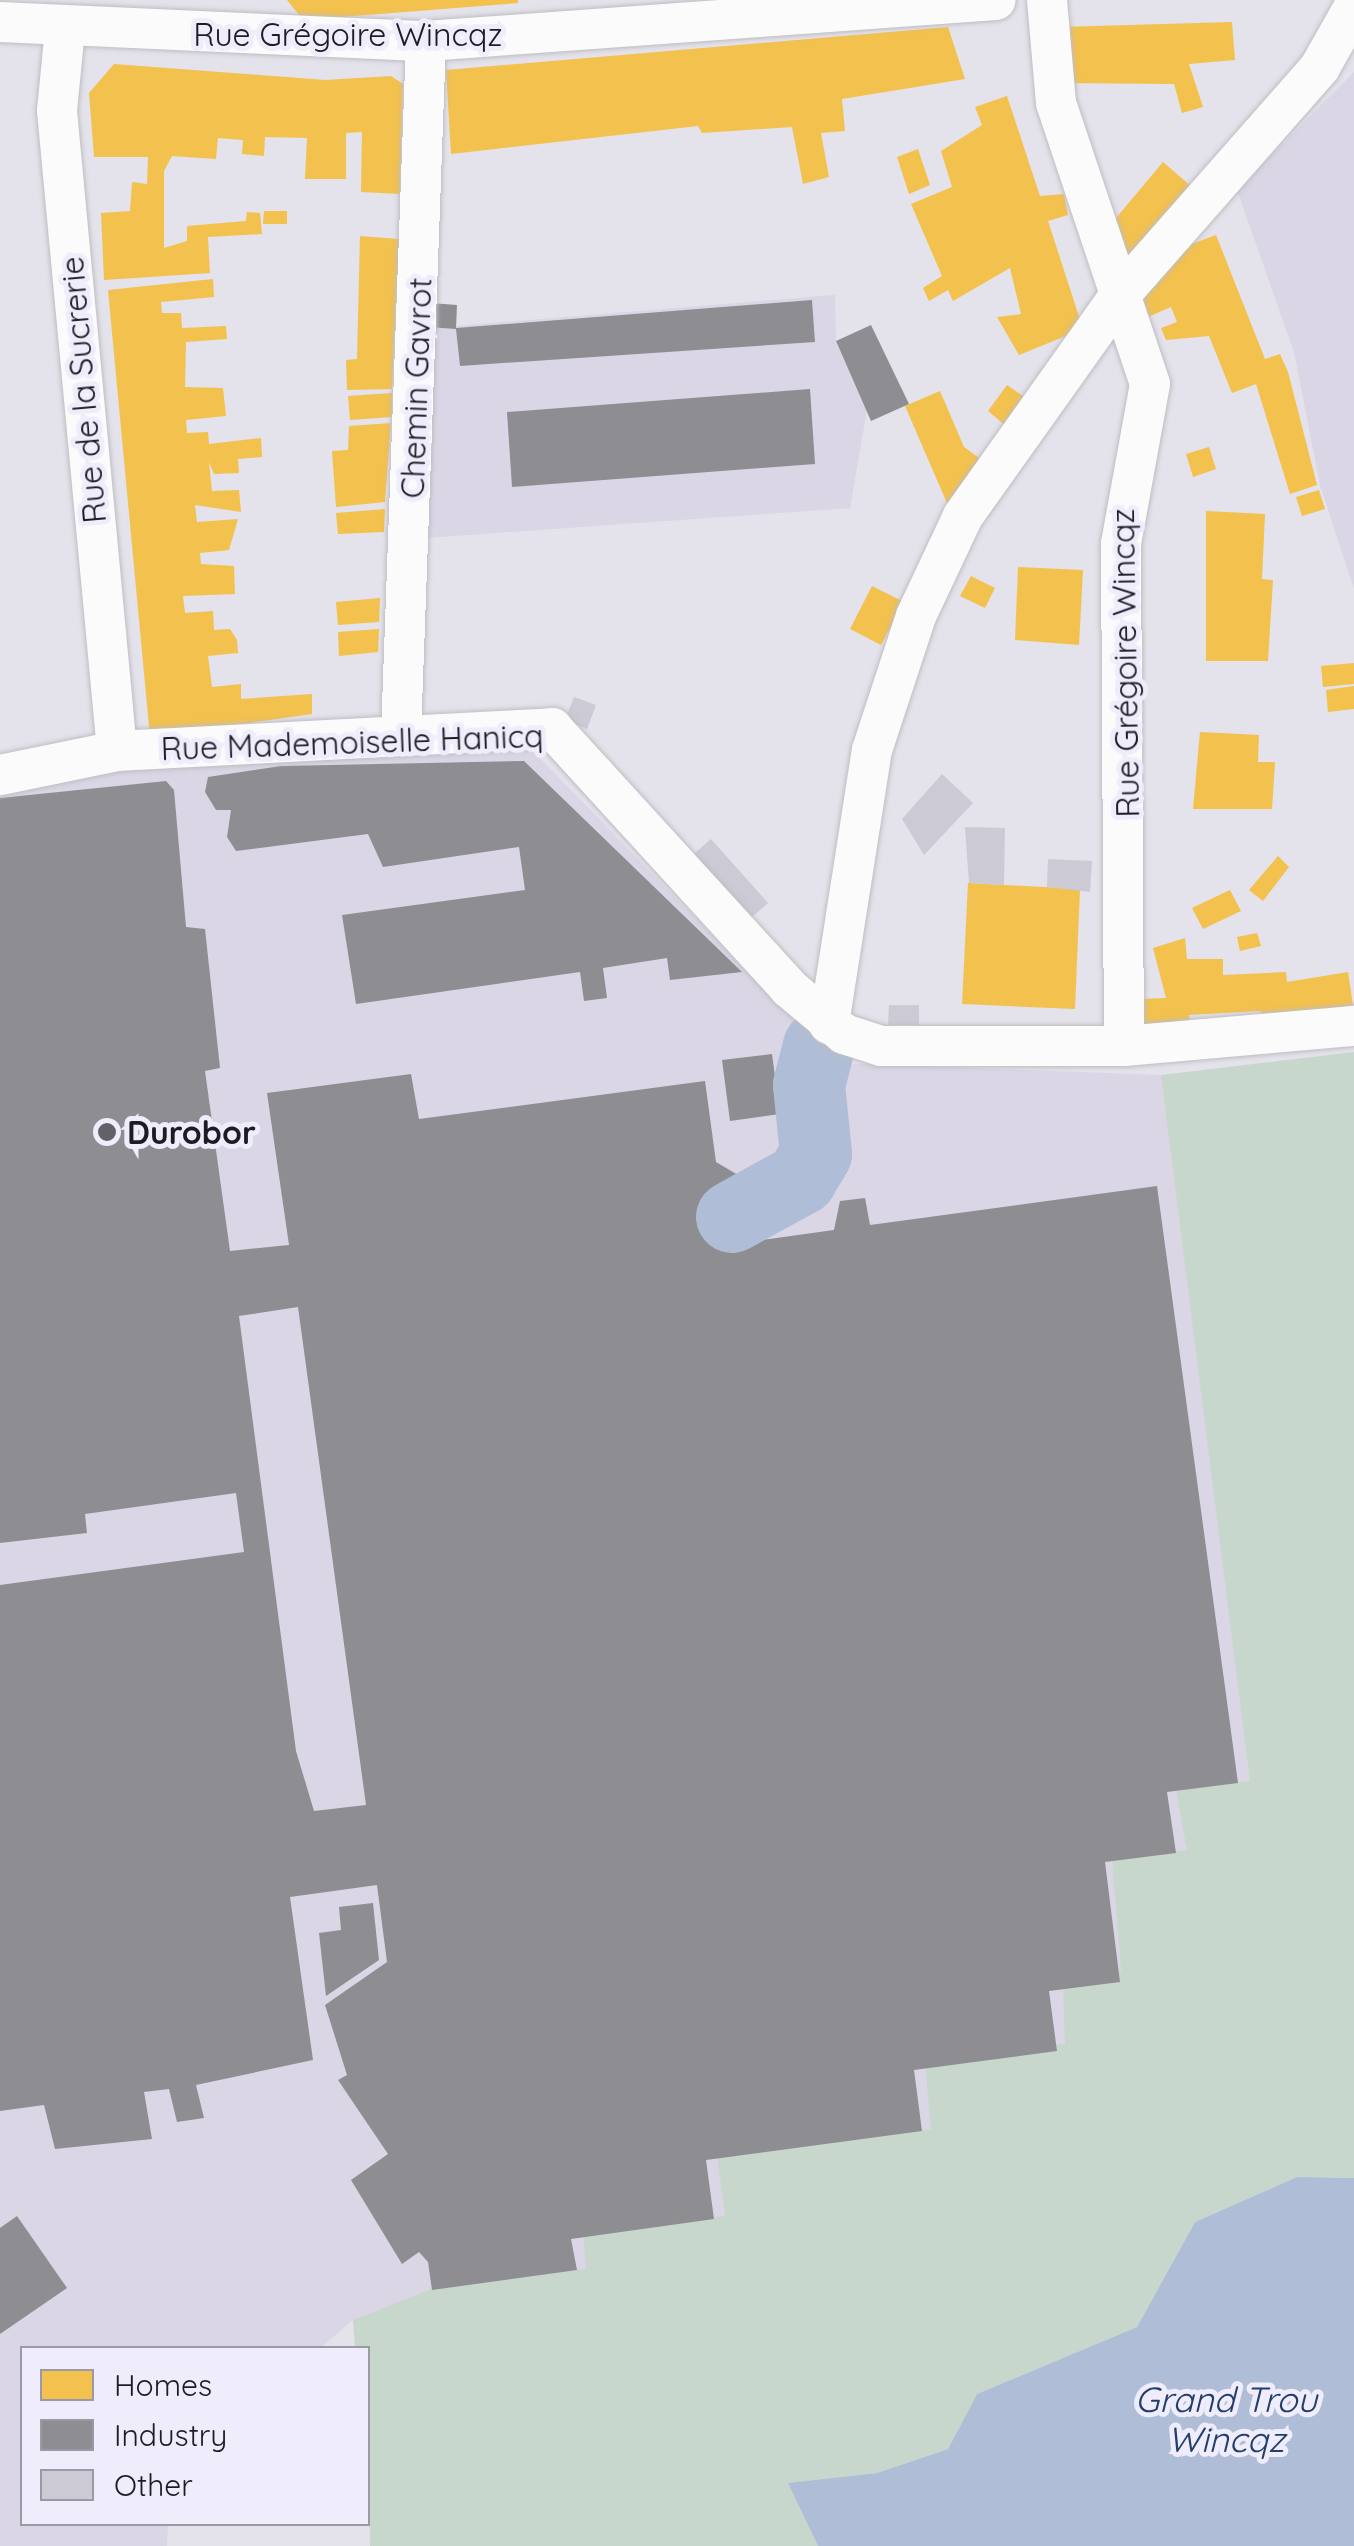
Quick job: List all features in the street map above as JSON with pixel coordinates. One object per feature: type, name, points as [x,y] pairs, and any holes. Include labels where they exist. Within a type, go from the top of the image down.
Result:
[{"type":"street","name":"Rue Grégoire Wincqz","points":[[0,22],[64,29],[245,18],[426,41],[996,0]]},
{"type":"street","name":"Rue Grégoire Wincqz","points":[[1048,0],[1056,103],[1150,384],[1121,544],[1124,1046]]},
{"type":"street","points":[[830,1024],[860,803],[916,616],[982,484],[1120,294],[1320,67],[1354,8]]},
{"type":"street","name":"Rue de la Sucrerie","points":[[64,29],[57,111],[117,751]]},
{"type":"street","name":"Chemin Gavrot","points":[[401,735],[426,41]]},
{"type":"street","name":"Rue Mademoiselle Hanicq","points":[[0,775],[117,751],[552,728],[830,1024],[882,1046],[1124,1046],[1354,1026]]},
{"type":"shaded area","points":[[1354,72],[1354,589],[1320,485],[1294,352],[1237,190]]},
{"type":"shaded area","points":[[835,295],[836,341],[867,410],[850,508],[426,538],[431,328]]},
{"type":"shaded area","name":"Durobor","points":[[532,750],[836,1063],[1162,1075],[1258,1785],[1071,2047],[936,2136],[588,2274],[353,2320],[322,2346],[20,2346],[20,2526],[168,2526],[167,2546],[0,2546],[0,784],[226,758]]},
{"type":"shaded area","points":[[1354,1052],[1354,2178],[1297,2177],[1195,2222],[1137,2327],[977,2394],[948,2449],[877,2473],[789,2483],[818,2546],[370,2546],[370,2346],[355,2346],[353,2320],[441,2285],[586,2269],[583,2233],[725,2216],[717,2155],[931,2129],[925,2061],[1065,2044],[1063,1983],[1121,1971],[1112,1858],[1187,1850],[1176,1790],[1250,1781],[1161,1075]]},
{"type":"water","name":"Grand Trou Wincqz","points":[[1297,2177],[1354,2178],[1354,2546],[818,2546],[788,2483],[877,2473],[948,2449],[977,2394],[1137,2327],[1195,2222]]},
{"type":"building: Homes","points":[[287,0],[518,0],[518,3],[303,20]]},
{"type":"building: Homes","points":[[1232,22],[1235,60],[1189,64],[1203,107],[1182,113],[1174,84],[1062,83],[1060,27]]},
{"type":"building: Homes","points":[[948,27],[965,79],[842,99],[845,131],[821,133],[829,177],[803,184],[792,127],[702,133],[698,126],[451,154],[446,70]]},
{"type":"building: Homes","points":[[114,64],[325,80],[391,76],[403,84],[400,194],[361,192],[362,132],[346,133],[346,179],[305,179],[307,138],[265,137],[264,156],[242,154],[243,140],[218,138],[216,159],[172,156],[164,171],[164,248],[187,241],[187,226],[246,221],[247,212],[260,213],[262,234],[208,237],[210,273],[104,280],[101,213],[130,211],[132,182],[147,184],[148,157],[94,157],[89,93]]},
{"type":"building: Homes","points":[[1007,96],[1040,196],[1064,194],[1068,215],[1048,221],[1083,329],[1019,355],[997,317],[1021,314],[1010,268],[953,301],[948,290],[929,301],[923,288],[942,276],[911,204],[952,187],[941,151],[982,125],[975,107]]},
{"type":"building: Homes","points":[[918,149],[930,185],[909,194],[897,157]]},
{"type":"building: Homes","points":[[1163,162],[1192,187],[1127,262],[1111,224]]},
{"type":"building: Homes","points":[[264,211],[287,211],[287,224],[263,224]]},
{"type":"building: Homes","points":[[1216,235],[1265,359],[1280,354],[1288,372],[1317,485],[1290,494],[1256,384],[1232,393],[1209,336],[1166,340],[1161,328],[1177,322],[1171,307],[1141,320],[1135,302],[1176,250]]},
{"type":"building: Homes","points":[[360,236],[399,239],[392,389],[347,390],[346,360],[357,359]]},
{"type":"building: Homes","points":[[213,279],[214,297],[161,302],[162,313],[181,313],[182,328],[226,326],[227,339],[186,342],[185,387],[223,388],[226,416],[186,420],[187,433],[208,432],[209,444],[261,438],[262,457],[238,459],[239,473],[214,474],[209,462],[212,491],[239,490],[241,512],[195,505],[197,522],[238,519],[229,550],[200,553],[201,564],[234,566],[235,594],[183,596],[185,613],[213,611],[214,630],[230,629],[237,640],[238,653],[208,656],[212,687],[241,684],[241,699],[312,694],[312,714],[150,737],[108,290]]},
{"type":"building: Homes","points":[[1007,385],[1026,398],[1006,426],[988,411]]},
{"type":"building: Homes","points":[[940,391],[964,447],[982,460],[950,510],[905,406]]},
{"type":"building: Homes","points":[[392,393],[392,417],[350,420],[348,396]]},
{"type":"building: Homes","points":[[391,423],[385,502],[336,507],[332,451],[348,450],[349,426]]},
{"type":"building: Homes","points":[[1209,447],[1216,469],[1193,477],[1186,454]]},
{"type":"building: Homes","points":[[1319,490],[1325,509],[1302,516],[1296,497]]},
{"type":"building: Homes","points":[[385,509],[384,532],[338,534],[336,513]]},
{"type":"building: Homes","points":[[1206,511],[1265,514],[1262,579],[1273,580],[1268,661],[1206,661]]},
{"type":"building: Homes","points":[[1018,567],[1083,570],[1079,645],[1015,640]]},
{"type":"building: Homes","points":[[971,576],[995,588],[985,608],[960,596]]},
{"type":"building: Homes","points":[[872,586],[904,602],[881,645],[850,629]]},
{"type":"building: Homes","points":[[380,598],[379,622],[338,625],[336,602]]},
{"type":"building: Homes","points":[[379,629],[378,652],[339,656],[338,632]]},
{"type":"building: Homes","points":[[1354,663],[1354,684],[1323,687],[1321,666]]},
{"type":"building: Homes","points":[[1354,686],[1354,709],[1328,712],[1326,690]]},
{"type":"building: Homes","points":[[1200,732],[1259,735],[1258,762],[1275,762],[1272,809],[1193,809]]},
{"type":"building: Homes","points":[[1278,856],[1289,867],[1263,901],[1249,890]]},
{"type":"building: Homes","points":[[968,883],[1080,889],[1075,1009],[962,1004]]},
{"type":"building: Homes","points":[[1230,890],[1241,911],[1203,929],[1192,908]]},
{"type":"building: Homes","points":[[1257,933],[1261,946],[1240,951],[1237,937]]},
{"type":"building: Homes","points":[[1185,938],[1187,959],[1223,959],[1223,975],[1286,972],[1287,982],[1348,972],[1353,1005],[1260,1020],[1261,1011],[1189,1015],[1190,1025],[1140,1028],[1139,999],[1166,998],[1153,948]]},
{"type":"building: Industry","points":[[812,300],[815,342],[460,366],[456,329],[429,327],[430,303],[457,305],[456,328]]},
{"type":"building: Industry","points":[[871,325],[909,404],[871,421],[836,341]]},
{"type":"building: Industry","points":[[810,389],[815,464],[512,487],[507,412]]},
{"type":"building: Industry","points":[[524,761],[742,972],[670,980],[667,958],[603,968],[607,998],[584,1001],[580,972],[356,1004],[342,915],[525,890],[519,847],[383,867],[368,834],[236,851],[227,837],[231,810],[216,810],[205,792],[208,777],[281,766]]},
{"type":"building: Industry","name":"Durobor","points":[[166,781],[174,790],[186,927],[205,929],[220,1068],[205,1071],[230,1251],[289,1245],[267,1093],[411,1074],[419,1119],[705,1081],[716,1162],[738,1175],[739,1189],[720,1191],[727,1245],[834,1230],[840,1201],[865,1198],[870,1225],[1157,1186],[1238,1783],[1167,1792],[1176,1853],[1105,1862],[1120,1982],[1049,1991],[1057,2051],[914,2070],[922,2131],[706,2160],[714,2219],[571,2239],[577,2270],[432,2290],[428,2262],[419,2252],[402,2264],[351,2180],[388,2154],[338,2080],[347,2075],[325,2005],[387,1962],[377,1885],[290,1897],[313,2060],[196,2085],[204,2118],[177,2122],[169,2089],[144,2092],[152,2139],[55,2149],[44,2105],[0,2111],[0,1585],[244,1552],[236,1493],[85,1514],[87,1533],[0,1543],[0,798]],"holes":[[[298,1307],[366,1805],[314,1811],[296,1751],[239,1316]]]},
{"type":"building: Industry","points":[[772,1054],[780,1114],[730,1121],[722,1060]]},
{"type":"building: Industry","points":[[373,1903],[379,1960],[326,1996],[319,1933],[341,1930],[339,1907]]},
{"type":"building: Industry","points":[[17,2216],[67,2288],[0,2334],[0,2228]]},
{"type":"building: Other","points":[[574,697],[596,705],[587,729],[565,720]]},
{"type":"building: Other","points":[[942,774],[973,803],[924,855],[902,819]]},
{"type":"building: Other","points":[[965,827],[1005,828],[1004,885],[969,883]]},
{"type":"building: Other","points":[[711,839],[768,903],[751,918],[694,854]]},
{"type":"building: Other","points":[[1048,859],[1092,861],[1090,892],[1047,887]]},
{"type":"building: Other","points":[[889,1005],[919,1005],[919,1025],[888,1025]]},
{"type":"waterway","points":[[732,1217],[801,1179],[816,1154],[809,1085],[819,1046]]},
{"type":"place","name":"Durobor","points":[[107,1132]]}]
